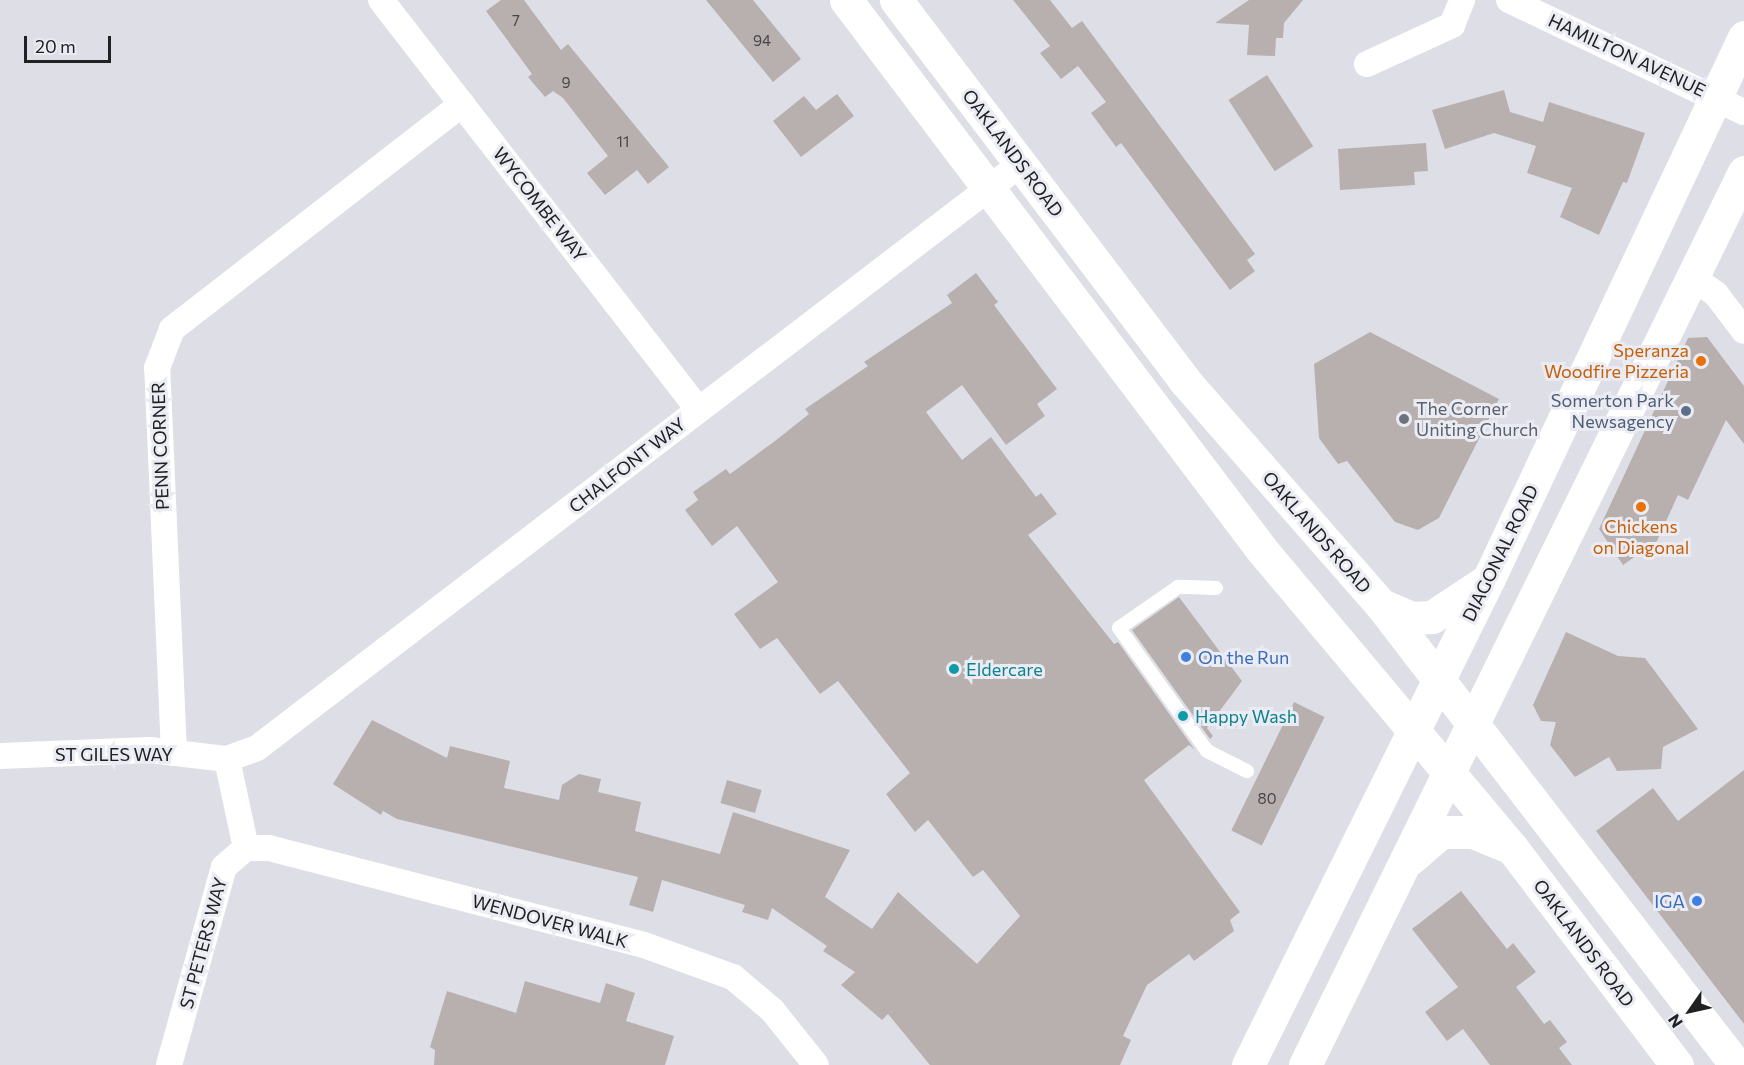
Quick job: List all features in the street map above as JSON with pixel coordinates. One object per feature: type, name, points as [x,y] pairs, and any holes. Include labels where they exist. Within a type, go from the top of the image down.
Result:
[{"type":"main road","name":"OAKLANDS ROAD","points":[[846,0],[1262,550],[1414,728],[1512,848],[1677,1065]]},
{"type":"main road","name":"OAKLANDS ROAD","points":[[896,0],[1184,380],[1381,605],[1736,1065]]},
{"type":"main road","name":"DIAGONAL ROAD","points":[[1248,1065],[1489,578],[1744,37]]},
{"type":"main road","points":[[1305,1065],[1400,867],[1450,772],[1691,276],[1744,172]]},
{"type":"main road","points":[[1381,605],[1412,618],[1432,617],[1489,578]]},
{"type":"main road","points":[[1400,867],[1441,832],[1473,832],[1512,848]]},
{"type":"street","name":"WYCOMBE WAY","points":[[381,0],[698,409]]},
{"type":"street","points":[[1367,64],[1452,25],[1462,0]]},
{"type":"street","name":"HAMILTON AVENUE","points":[[1509,0],[1715,96],[1744,112]]},
{"type":"street","name":"PENN CORNER","points":[[174,753],[158,368],[172,329],[462,104]]},
{"type":"street","name":"CHALFONT WAY","points":[[227,759],[257,748],[698,409],[1022,164]]},
{"type":"street","points":[[1691,276],[1716,294],[1744,331]]},
{"type":"street","name":"ST GILES WAY","points":[[0,756],[174,753],[227,759]]},
{"type":"street","points":[[227,759],[246,848]]},
{"type":"street","name":"ST PETERS WAY","points":[[169,1065],[224,867],[246,848]]},
{"type":"street","name":"WENDOVER WALK","points":[[246,848],[269,848],[644,945],[733,977],[772,1010],[816,1065]]},
{"type":"lane","points":[[1216,588],[1178,587],[1119,628],[1207,751],[1246,771]]},
{"type":"building","points":[[501,0],[524,0],[561,50],[568,44],[669,167],[648,184],[637,170],[605,195],[587,173],[608,156],[563,98],[553,91],[545,97],[528,77],[532,74],[486,11]]},
{"type":"building","points":[[706,0],[753,0],[801,59],[773,82]]},
{"type":"building","points":[[1013,0],[1050,0],[1072,28],[1082,21],[1255,254],[1247,260],[1255,271],[1230,290],[1121,143],[1116,147],[1091,113],[1106,102],[1078,66],[1061,79],[1040,53],[1050,46]]},
{"type":"building","points":[[1249,0],[1303,0],[1284,23],[1283,38],[1276,38],[1275,56],[1247,55],[1249,25],[1215,23]]},
{"type":"building","points":[[1267,75],[1313,146],[1275,171],[1228,100]]},
{"type":"building","points":[[1504,90],[1510,112],[1543,122],[1549,102],[1645,133],[1627,183],[1623,182],[1599,235],[1560,217],[1572,188],[1527,173],[1536,146],[1494,133],[1445,149],[1432,110]]},
{"type":"building","points":[[837,94],[854,116],[801,157],[773,121],[804,96],[816,110]]},
{"type":"building","points":[[1426,143],[1428,171],[1414,172],[1415,185],[1340,190],[1338,149]]},
{"type":"building","name":"Eldercare","points":[[976,273],[998,302],[994,305],[1057,389],[1037,404],[1045,416],[1006,445],[962,385],[926,412],[962,460],[991,437],[1036,497],[1041,493],[1057,514],[1028,535],[1114,644],[1118,642],[1195,750],[1189,745],[1144,780],[1240,912],[1230,920],[1234,931],[1194,961],[1189,954],[1147,985],[1123,1036],[1131,1040],[1120,1065],[930,1065],[888,1014],[882,1020],[841,985],[855,972],[823,951],[827,946],[772,908],[768,920],[742,912],[745,905],[662,880],[653,912],[629,905],[638,877],[397,819],[383,811],[381,815],[333,784],[372,720],[447,758],[450,746],[510,761],[504,788],[559,800],[562,785],[579,774],[601,779],[598,792],[641,802],[635,831],[720,854],[733,812],[850,850],[825,897],[872,929],[898,892],[977,964],[1020,916],[983,870],[973,877],[928,820],[915,832],[886,794],[910,773],[838,681],[820,694],[777,638],[760,649],[734,614],[778,582],[737,526],[712,546],[685,510],[698,500],[693,492],[726,469],[730,474],[775,441],[809,414],[805,409],[868,366],[864,362],[952,303],[947,295]]},
{"type":"building","name":"The Corner Uniting Church","points":[[1370,332],[1499,399],[1439,518],[1418,530],[1395,522],[1347,461],[1338,464],[1319,438],[1314,364]]},
{"type":"building","points":[[1707,337],[1744,386],[1744,444],[1726,420],[1688,500],[1678,495],[1657,541],[1623,565],[1599,529],[1688,338]]},
{"type":"building","name":"On the Run","points":[[1179,597],[1242,681],[1207,728],[1213,736],[1210,739],[1132,630]]},
{"type":"building","points":[[1566,632],[1618,656],[1645,658],[1698,729],[1663,747],[1661,769],[1617,771],[1609,757],[1575,777],[1550,745],[1556,722],[1541,721],[1533,705]]},
{"type":"building","points":[[1294,702],[1325,717],[1262,845],[1231,831]]},
{"type":"building","name":"IGA","points":[[1744,770],[1744,1024],[1596,831],[1653,788],[1678,821]]},
{"type":"building","points":[[727,780],[762,790],[755,813],[720,803]]},
{"type":"building","points":[[1461,891],[1507,949],[1513,943],[1536,972],[1516,987],[1544,1024],[1550,1020],[1567,1042],[1559,1048],[1572,1065],[1490,1065],[1463,1029],[1447,1041],[1425,1012],[1458,987],[1412,929]]},
{"type":"building","points":[[525,981],[600,1003],[606,983],[635,993],[626,1021],[674,1036],[665,1065],[434,1065],[435,1050],[430,1047],[447,991],[516,1013]]},
{"type":"place","name":"Speranza Woodfire Pizzeria","points":[[1701,361]]},
{"type":"place","name":"Somerton Park Newsagency","points":[[1686,411]]},
{"type":"place","name":"The Corner Uniting Church","points":[[1404,419]]},
{"type":"place","name":"Chickens on Diagonal","points":[[1641,507]]},
{"type":"place","name":"On the Run","points":[[1186,657]]},
{"type":"place","name":"Eldercare","points":[[954,669]]},
{"type":"place","name":"Happy Wash","points":[[1183,716]]},
{"type":"place","name":"IGA","points":[[1697,901]]}]
